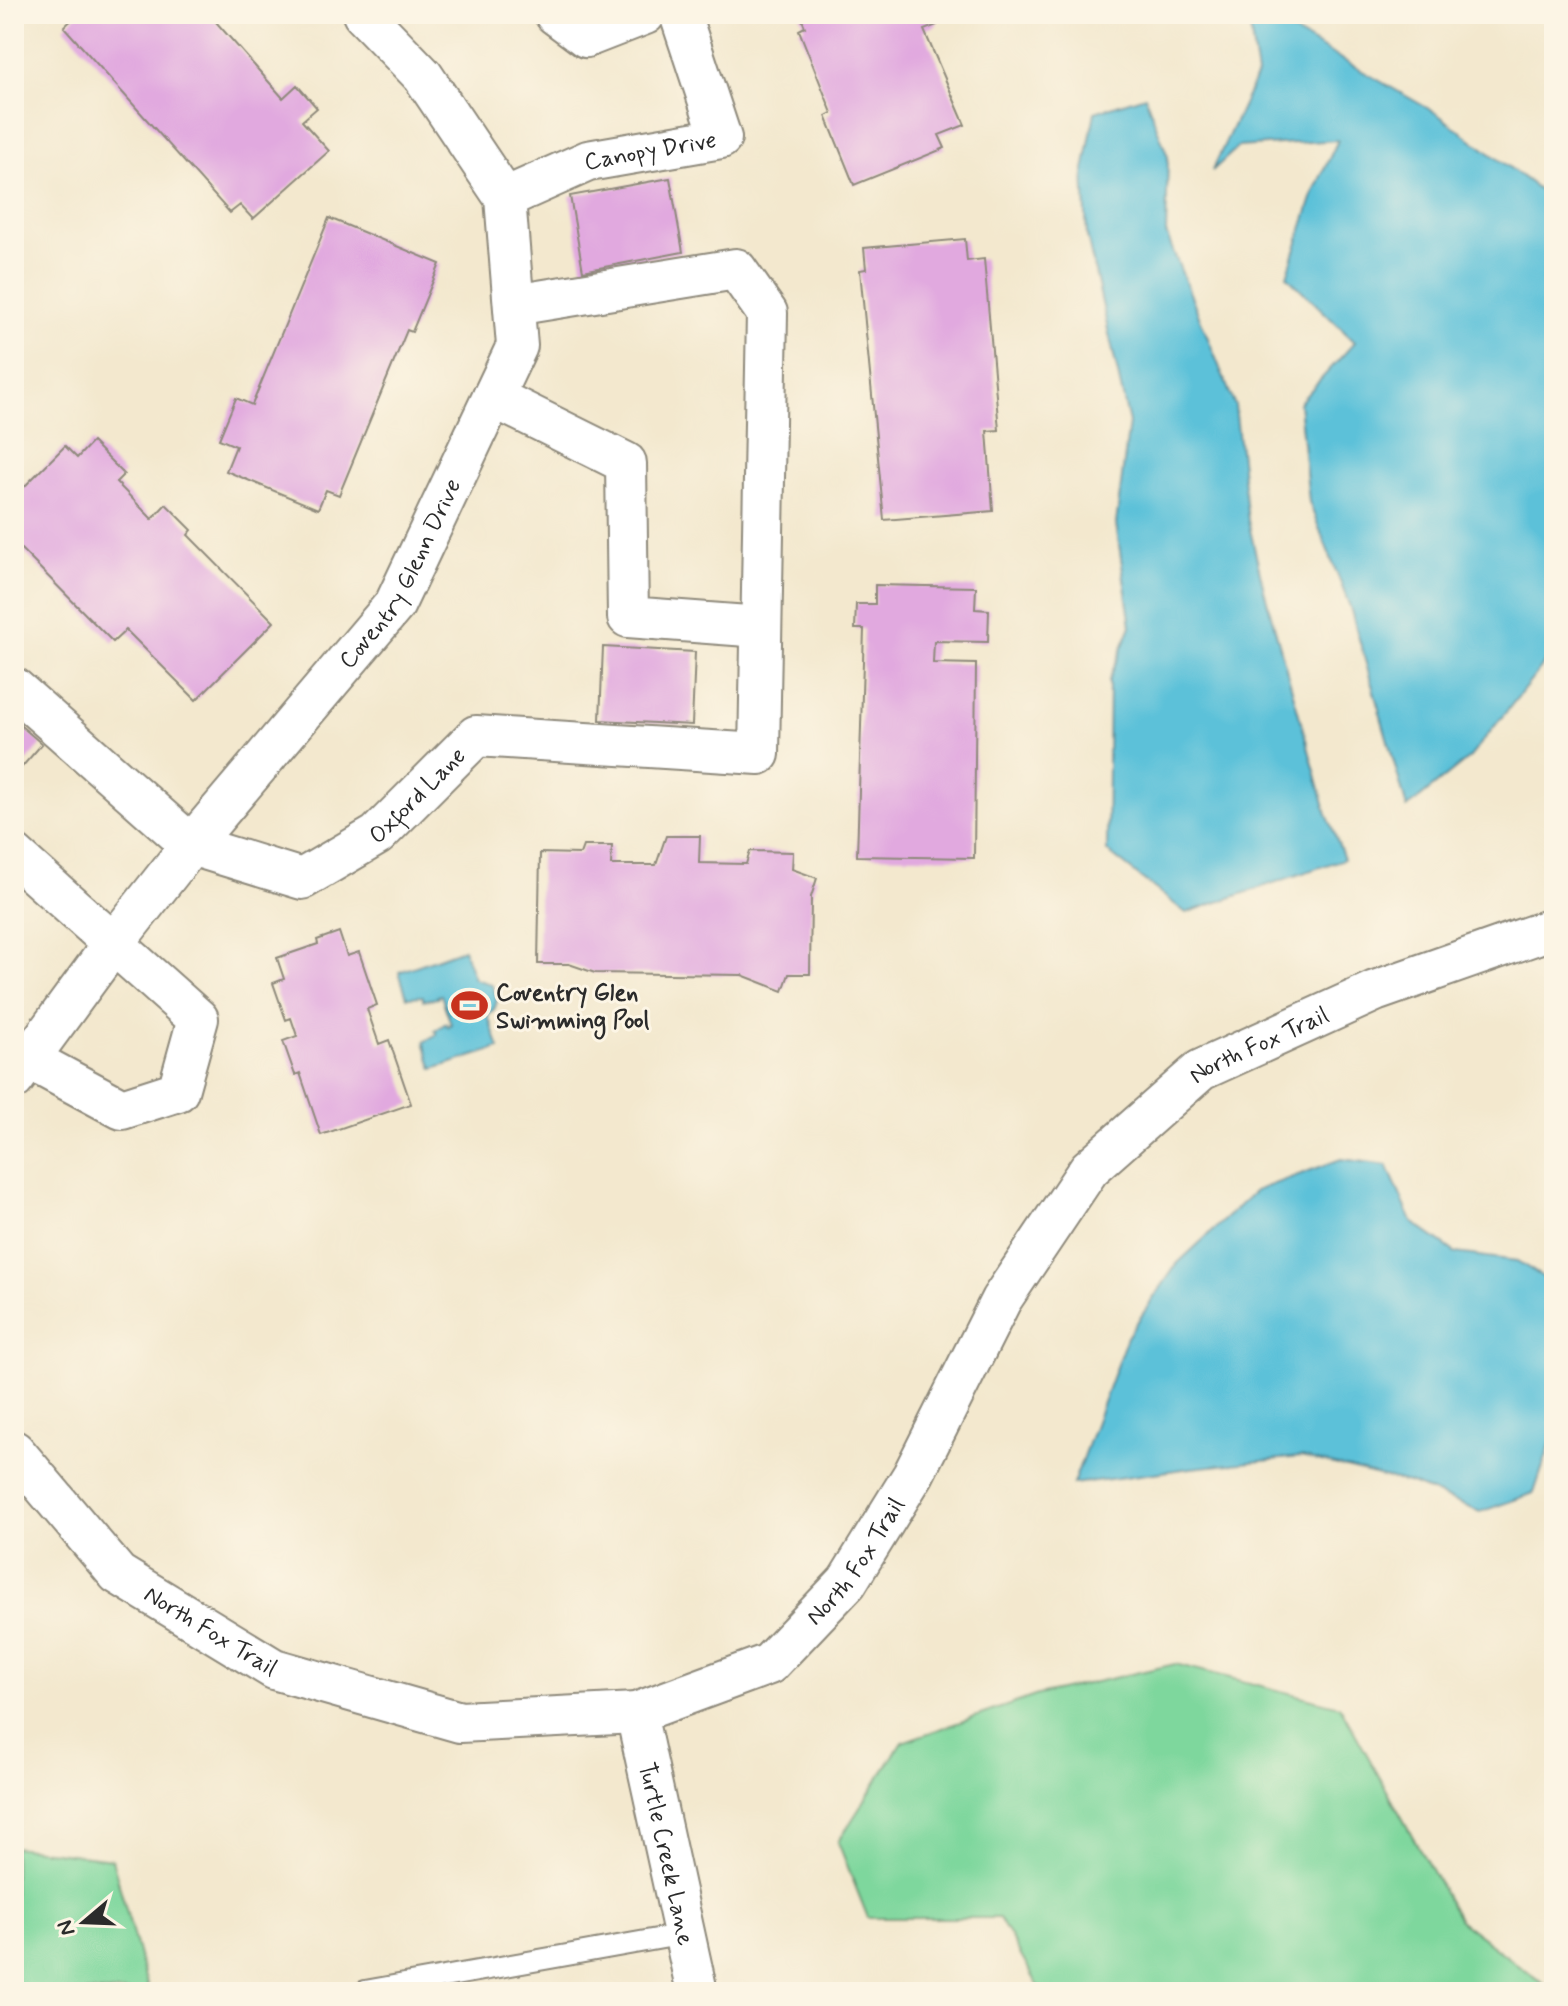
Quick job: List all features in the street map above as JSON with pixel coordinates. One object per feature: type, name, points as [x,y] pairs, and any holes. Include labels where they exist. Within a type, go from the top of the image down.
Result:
[{"type":"street","name":"Coventry Glenn Drive","points":[[22,1069],[113,944],[191,845],[395,604],[517,346],[505,198],[423,76],[363,14]]},
{"type":"street","points":[[555,14],[586,37],[645,14]]},
{"type":"street","name":"Canopy Drive","points":[[505,198],[588,161],[721,138],[680,14]]},
{"type":"street","name":"Oxford Lane","points":[[14,688],[191,845],[302,879],[377,835],[476,736],[759,754],[767,313],[736,269],[514,305]]},
{"type":"street","points":[[493,397],[626,463],[628,617],[761,627]]},
{"type":"street","points":[[14,855],[198,1019],[178,1091],[122,1109],[22,1069]]},
{"type":"street","name":"North Fox Trail","points":[[14,1451],[118,1574],[274,1669],[460,1722],[636,1713],[769,1664],[847,1582],[913,1475],[1001,1300],[1089,1169],[1201,1070],[1375,991],[1554,928]]},
{"type":"street","name":"Turtle Creek Lane","points":[[636,1713],[697,1992]]},
{"type":"lane","points":[[365,1991],[685,1934]]},
{"type":"green space","points":[[1175,1664],[1340,1706],[1459,1920],[1554,1992],[1042,1992],[999,1918],[868,1918],[838,1842],[902,1742],[1038,1695]]},
{"type":"green space","points":[[14,1847],[112,1859],[149,1992],[14,1992]]},
{"type":"water","points":[[1248,14],[1262,14],[1436,113],[1541,191],[1554,210],[1554,645],[1541,668],[1470,757],[1407,808],[1350,607],[1309,502],[1299,403],[1355,342],[1287,276],[1315,189],[1338,140],[1238,147],[1212,171],[1257,75]]},
{"type":"water","points":[[1145,96],[1168,157],[1166,233],[1235,406],[1248,521],[1264,590],[1327,814],[1344,859],[1186,913],[1107,851],[1109,680],[1131,626],[1116,524],[1129,423],[1087,236],[1084,171],[1095,112]]},
{"type":"water","name":"Coventry Glen Swimming Pool","points":[[463,949],[474,979],[491,984],[495,993],[496,1005],[488,1016],[499,1048],[433,1069],[424,1042],[437,1034],[435,1031],[446,1023],[448,1027],[451,1024],[441,995],[423,1000],[423,996],[407,997],[399,972]]},
{"type":"water","points":[[1341,1159],[1387,1165],[1412,1222],[1456,1253],[1517,1261],[1554,1284],[1554,1433],[1534,1493],[1480,1512],[1412,1484],[1301,1457],[1073,1484],[1127,1337],[1177,1264],[1255,1191]]},
{"type":"building","points":[[78,14],[209,14],[283,98],[297,85],[317,108],[302,121],[329,151],[253,219],[240,205],[230,213],[64,27]]},
{"type":"building","points":[[800,14],[933,14],[937,25],[924,30],[965,125],[939,135],[945,148],[854,185],[826,116],[832,113],[799,30],[805,27]]},
{"type":"building","points":[[670,178],[683,252],[583,271],[570,196]]},
{"type":"building","points":[[329,218],[440,264],[412,332],[407,330],[339,495],[326,490],[318,509],[226,471],[236,446],[219,439],[236,398],[252,405]]},
{"type":"building","points":[[965,239],[967,261],[984,259],[999,430],[987,431],[993,511],[884,520],[860,270],[866,269],[864,248]]},
{"type":"building","points":[[92,442],[124,474],[116,482],[152,519],[166,504],[192,530],[188,535],[274,622],[196,700],[126,630],[113,642],[14,542],[14,497],[65,446],[77,458]]},
{"type":"building","points":[[875,585],[976,587],[975,609],[989,610],[988,642],[934,641],[933,663],[976,664],[974,858],[857,856],[864,629],[855,629],[856,604],[875,604]]},
{"type":"building","points":[[603,647],[695,652],[692,725],[600,720]]},
{"type":"building","points":[[14,720],[42,744],[14,776]]},
{"type":"building","points":[[666,836],[700,836],[699,863],[746,864],[750,851],[793,852],[792,869],[817,878],[811,897],[810,974],[789,974],[783,991],[742,975],[595,973],[569,964],[538,964],[540,853],[580,854],[583,846],[612,846],[611,865],[656,865]]},
{"type":"building","points":[[339,932],[347,956],[359,952],[377,1005],[367,1009],[379,1044],[389,1040],[411,1104],[321,1135],[300,1073],[295,1075],[283,1041],[297,1036],[291,1018],[286,1020],[273,983],[284,979],[277,958],[318,944],[317,940]]},
{"type":"place","name":"Coventry Glen Swimming Pool","points":[[470,1006]]}]
